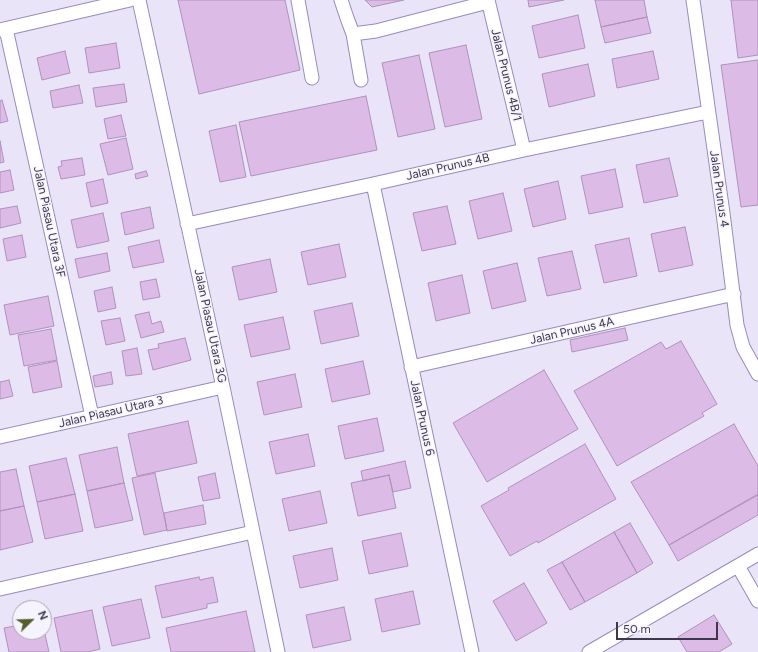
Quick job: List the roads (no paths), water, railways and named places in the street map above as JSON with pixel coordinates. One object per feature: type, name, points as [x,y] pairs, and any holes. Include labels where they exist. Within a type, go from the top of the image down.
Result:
[{"type":"street","points":[[3,30],[130,0]]},
{"type":"street","name":"Jalan Piasau Utara 3G","points":[[139,0],[223,387],[278,652]]},
{"type":"street","points":[[298,0],[312,78]]},
{"type":"street","points":[[342,0],[346,18],[353,34],[361,80]]},
{"type":"street","name":"Jalan Prunus 4","points":[[693,0],[738,325],[743,347],[758,374]]},
{"type":"street","points":[[353,34],[376,31],[488,1]]},
{"type":"street","name":"Jalan Prunus 4B/1","points":[[488,1],[524,150]]},
{"type":"street","name":"Jalan Piasau Utara 3F","points":[[3,30],[92,416]]},
{"type":"street","name":"Jalan Prunus 4B","points":[[187,224],[524,150],[708,112]]},
{"type":"street","name":"Jalan Prunus 6","points":[[373,184],[472,652]]},
{"type":"street","name":"Jalan Prunus 4A","points":[[411,367],[734,294]]},
{"type":"street","name":"Jalan Piasau Utara 3","points":[[0,437],[223,387]]},
{"type":"street","points":[[0,589],[253,532]]},
{"type":"street","points":[[589,652],[758,554]]},
{"type":"street","points":[[738,566],[758,601]]}]
